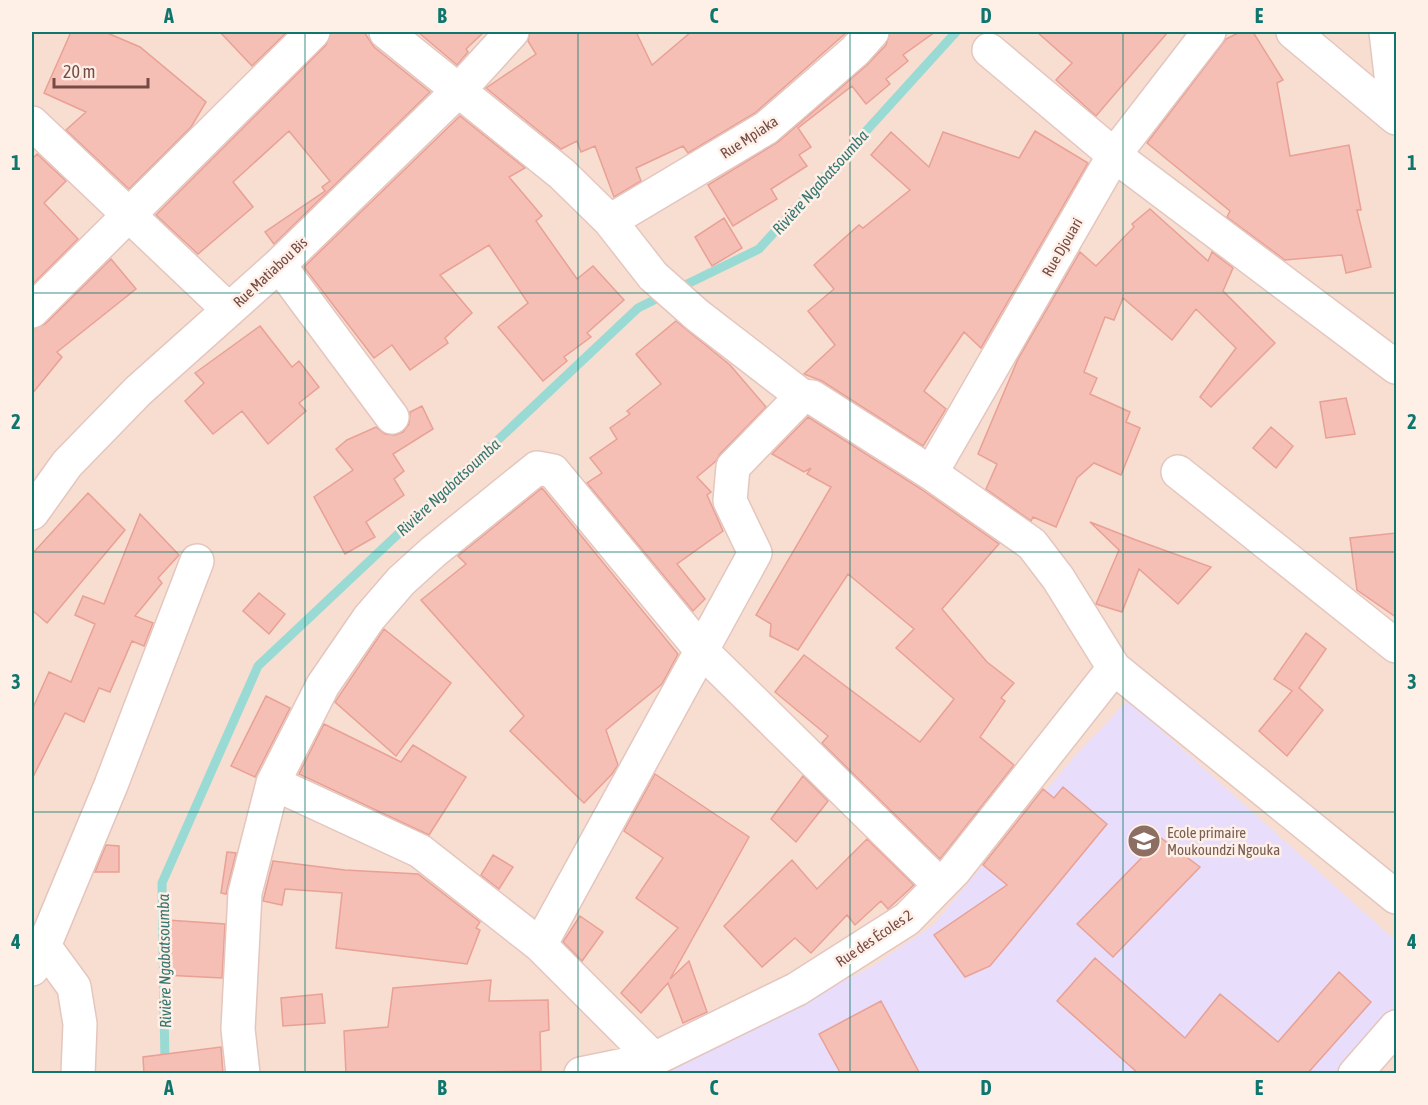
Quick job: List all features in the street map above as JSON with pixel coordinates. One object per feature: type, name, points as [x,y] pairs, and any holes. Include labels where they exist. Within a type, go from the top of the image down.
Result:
[{"type":"street","points":[[32,311],[126,214],[313,32]]},
{"type":"street","points":[[386,32],[460,89],[562,174],[610,221],[653,276],[697,315],[802,396],[812,397],[931,473],[1032,544],[1058,578],[1114,668],[1396,897]]},
{"type":"street","name":"Rue Matiabou Bis","points":[[32,513],[67,464],[130,399],[279,265],[460,89],[512,32]]},
{"type":"street","name":"Rue Mpiaka","points":[[610,221],[766,128],[855,51],[872,32]]},
{"type":"street","name":"Rue Djouari","points":[[931,473],[1114,155],[1209,32]]},
{"type":"street","points":[[1293,32],[1396,118]]},
{"type":"street","points":[[1386,32],[1396,118]]},
{"type":"street","points":[[989,51],[1114,155],[1396,367]]},
{"type":"street","points":[[32,123],[229,310]]},
{"type":"street","points":[[279,265],[392,417]]},
{"type":"street","points":[[540,945],[755,553],[730,501],[733,467],[802,396]]},
{"type":"street","points":[[243,1074],[238,1029],[244,893],[273,783],[323,685],[369,618],[401,581],[433,552],[537,468],[553,471],[702,651],[940,885]]},
{"type":"street","points":[[1178,472],[1396,646]]},
{"type":"street","points":[[78,1074],[80,1024],[74,987],[36,953],[111,785],[197,561]]},
{"type":"street","name":"Rue des Écoles 2","points":[[580,1074],[654,1059],[797,989],[907,919],[954,871],[1114,668]]},
{"type":"street","points":[[273,783],[420,851],[540,945],[654,1059]]},
{"type":"street","points":[[1355,1074],[1396,1027]]},
{"type":"shaded area","points":[[33,32],[1396,32],[1396,1073],[32,1074]]},
{"type":"shaded area","name":"Ecole primaire Moukoundzi Ngouka","points":[[1128,700],[1396,941],[1396,1007],[1337,1073],[659,1074],[873,966],[933,925],[1073,758]]},
{"type":"building","points":[[71,32],[105,32],[140,47],[206,102],[191,127],[129,189],[66,130],[86,112],[44,93]]},
{"type":"building","points":[[220,32],[287,32],[252,66]]},
{"type":"building","points":[[331,32],[364,32],[374,47],[430,92],[274,244],[265,232],[325,191],[322,187],[330,181],[289,131],[233,182],[253,207],[198,254],[156,215],[326,45]]},
{"type":"building","points":[[418,32],[484,32],[466,49],[468,52],[457,65]]},
{"type":"building","points":[[530,32],[636,32],[652,65],[691,32],[847,32],[755,113],[688,153],[683,146],[636,168],[641,181],[614,197],[595,146],[581,152],[577,141],[561,149],[486,88],[536,54],[528,41]]},
{"type":"building","points":[[890,32],[935,32],[903,55],[908,61],[886,79],[890,84],[866,104],[852,86],[798,128],[811,147],[799,155],[807,166],[771,189],[777,199],[733,226],[708,185],[778,142],[867,65],[886,45]]},
{"type":"building","points":[[1037,32],[1168,32],[1096,116],[1056,80],[1072,63]]},
{"type":"building","points":[[1240,32],[1253,32],[1283,80],[1277,83],[1290,156],[1349,145],[1361,210],[1357,210],[1371,267],[1346,273],[1342,255],[1285,260],[1227,217],[1230,211],[1147,143],[1226,39]]},
{"type":"building","points":[[460,116],[525,168],[509,177],[542,216],[536,221],[577,279],[593,266],[624,300],[587,333],[591,337],[564,357],[567,361],[543,381],[498,327],[528,303],[489,245],[440,275],[472,313],[445,338],[448,343],[410,370],[392,345],[374,358],[304,267]]},
{"type":"building","points":[[1035,131],[1088,163],[981,348],[964,332],[924,391],[946,409],[923,446],[822,381],[804,374],[835,345],[808,311],[834,289],[814,265],[859,225],[863,228],[910,190],[871,155],[891,132],[929,167],[943,132],[1019,158]]},
{"type":"building","points":[[37,154],[66,181],[44,203],[78,239],[32,285],[32,159]]},
{"type":"building","points":[[1150,209],[1208,261],[1212,252],[1233,268],[1223,291],[1275,343],[1211,407],[1200,397],[1236,348],[1196,309],[1172,340],[1123,298],[1114,320],[1105,317],[1084,372],[1097,378],[1090,394],[1130,412],[1126,422],[1140,428],[1121,475],[1094,463],[1077,478],[1056,527],[1033,517],[1031,521],[986,489],[997,464],[978,454],[1018,359],[1080,252],[1096,266],[1134,227],[1132,224]]},
{"type":"building","points":[[724,218],[742,248],[712,266],[695,237]]},
{"type":"building","points":[[111,259],[136,289],[57,352],[62,357],[32,394],[32,329],[45,324]]},
{"type":"building","points":[[676,321],[730,365],[766,407],[720,454],[716,461],[697,477],[711,492],[707,495],[723,531],[677,564],[705,599],[693,611],[587,483],[602,473],[590,458],[617,439],[610,428],[630,414],[627,411],[661,384],[636,354]]},
{"type":"building","points":[[260,326],[292,367],[299,361],[319,387],[299,403],[306,411],[268,444],[242,411],[213,434],[185,401],[204,383],[195,373]]},
{"type":"building","points":[[1346,398],[1355,434],[1326,438],[1320,402]]},
{"type":"building","points":[[422,406],[433,429],[393,454],[404,471],[394,479],[404,495],[366,522],[375,537],[345,554],[314,497],[353,470],[336,449],[347,440],[376,427],[385,434],[395,435],[403,432],[409,424],[410,412]]},
{"type":"building","points":[[808,417],[921,489],[999,544],[942,609],[987,662],[1014,683],[1001,698],[1005,701],[980,737],[1014,765],[940,859],[822,743],[828,736],[775,692],[804,655],[920,742],[954,699],[896,648],[914,629],[848,574],[798,650],[770,636],[771,624],[756,615],[831,487],[807,474],[811,468],[804,472],[772,454]]},
{"type":"building","points":[[1271,427],[1293,446],[1276,468],[1253,448]]},
{"type":"building","points":[[542,488],[678,654],[662,684],[606,730],[618,765],[584,803],[510,731],[524,716],[421,600],[466,564],[458,556]]},
{"type":"building","points":[[88,493],[125,530],[47,623],[32,610],[32,554]]},
{"type":"building","points":[[140,514],[179,555],[158,578],[162,583],[135,616],[153,623],[144,646],[132,641],[110,692],[99,688],[84,722],[65,713],[32,779],[32,710],[49,672],[71,682],[95,624],[75,615],[83,596],[104,604]]},
{"type":"building","points":[[1090,522],[1211,567],[1178,604],[1139,569],[1122,612],[1096,604],[1119,550]]},
{"type":"building","points":[[1396,533],[1396,617],[1357,590],[1350,538]]},
{"type":"building","points":[[259,593],[285,614],[269,634],[243,611]]},
{"type":"building","points":[[384,629],[451,683],[396,756],[335,702]]},
{"type":"building","points":[[1306,633],[1326,649],[1299,688],[1323,710],[1287,756],[1259,731],[1292,691],[1274,679]]},
{"type":"building","points":[[266,696],[290,708],[255,777],[231,766]]},
{"type":"building","points":[[324,724],[401,762],[413,745],[466,777],[429,835],[299,774]]},
{"type":"building","points":[[655,774],[749,837],[670,979],[689,961],[707,1012],[683,1023],[668,983],[641,1013],[621,993],[678,928],[636,898],[663,858],[624,831]]},
{"type":"building","points":[[803,776],[828,801],[796,842],[771,819]]},
{"type":"building","points":[[1063,787],[1107,824],[990,966],[965,977],[934,935],[1007,885],[983,865],[1043,789],[1054,798]]},
{"type":"building","points":[[1161,838],[1200,867],[1113,957],[1077,924]]},
{"type":"building","points":[[867,839],[914,885],[888,909],[881,901],[855,925],[847,915],[811,953],[795,938],[762,967],[724,926],[792,860],[817,889]]},
{"type":"building","points":[[106,845],[119,846],[119,872],[95,872]]},
{"type":"building","points":[[227,852],[236,853],[226,894],[221,893]]},
{"type":"building","points":[[493,855],[513,867],[499,889],[481,875]]},
{"type":"building","points":[[273,861],[345,870],[418,874],[480,922],[476,928],[480,930],[467,964],[336,948],[342,893],[285,889],[282,905],[263,901]]},
{"type":"building","points":[[580,916],[603,932],[582,961],[563,942]]},
{"type":"building","points":[[167,920],[225,924],[222,978],[164,975]]},
{"type":"building","points":[[1095,958],[1185,1038],[1220,994],[1278,1042],[1339,972],[1371,1002],[1307,1074],[1139,1074],[1057,1001]]},
{"type":"building","points":[[491,980],[489,1001],[548,1000],[549,1030],[540,1032],[541,1071],[346,1074],[344,1031],[388,1027],[393,988]]},
{"type":"building","points":[[322,994],[325,1023],[283,1026],[281,998]]},
{"type":"building","points":[[881,1001],[920,1074],[841,1074],[819,1034]]},
{"type":"building","points":[[221,1047],[223,1074],[144,1074],[143,1057]]},
{"type":"waterway","name":"Rivière Ngabatsoumba","points":[[677,289],[759,249],[956,32]]},
{"type":"waterway","name":"Rivière Ngabatsoumba","points":[[165,1065],[162,883],[258,666],[638,308],[664,295]]},
{"type":"place","name":"Ecole primaire Moukoundzi Ngouka","points":[[1144,841]]}]
